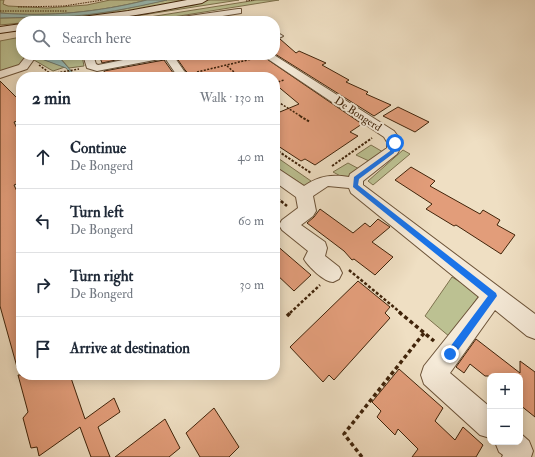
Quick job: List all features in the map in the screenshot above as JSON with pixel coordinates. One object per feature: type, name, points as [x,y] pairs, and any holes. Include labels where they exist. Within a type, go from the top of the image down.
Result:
[{"type":"main road","points":[[74,16],[128,14],[202,0]]},
{"type":"main road","points":[[0,29],[16,27]]},
{"type":"street","points":[[206,16],[238,11]]},
{"type":"street","points":[[0,74],[23,67],[28,60]]},
{"type":"street","points":[[89,60],[91,66],[98,68],[139,60]]},
{"type":"street","points":[[172,60],[181,72]]},
{"type":"street","name":"De Bongerd","points":[[269,60],[384,130],[394,140],[395,148],[392,152],[358,176],[355,180],[355,184]]},
{"type":"street","points":[[280,177],[304,194],[307,211],[288,225],[318,248],[314,259],[332,273]]},
{"type":"street","points":[[304,194],[319,179],[355,184],[357,188],[535,328]]},
{"type":"street","points":[[487,422],[433,375],[493,296]]},
{"type":"street","points":[[513,445],[520,451],[516,457]]},
{"type":"path","points":[[18,7],[64,6],[103,0]]},
{"type":"path","points":[[0,11],[74,16]]},
{"type":"path","points":[[201,72],[248,60]]},
{"type":"path","points":[[23,67],[28,68],[40,65],[49,72]]},
{"type":"path","points":[[227,66],[234,72]]},
{"type":"path","points":[[59,72],[74,69]]},
{"type":"path","points":[[280,103],[310,122]]},
{"type":"path","points":[[280,152],[319,179],[384,130]]},
{"type":"path","points":[[287,316],[342,264],[450,354]]},
{"type":"path","points":[[362,457],[344,434],[424,333]]},
{"type":"green space","points":[[0,0],[4,0],[3,4],[8,6],[47,8],[87,5],[110,0],[147,0],[111,8],[55,14],[18,14],[0,13]]},
{"type":"green space","points":[[167,0],[195,0],[101,16],[72,16],[114,11]]},
{"type":"green space","points":[[210,0],[239,0],[135,16],[120,16]]},
{"type":"green space","points":[[257,0],[279,0],[179,16],[156,16]]},
{"type":"green space","points":[[0,18],[16,18],[16,23],[0,25]]},
{"type":"green space","points":[[16,38],[16,60],[24,60],[20,65],[0,71],[0,41]]},
{"type":"green space","points":[[34,60],[46,60],[65,67],[53,71]]},
{"type":"green space","points":[[62,60],[83,60],[84,66],[69,68]]},
{"type":"green space","points":[[371,145],[383,152],[369,161],[356,155]]},
{"type":"green space","points":[[403,150],[410,154],[373,185],[368,181]]},
{"type":"green space","points":[[280,159],[311,181],[305,186],[280,170]]},
{"type":"green space","points":[[348,163],[361,170],[348,180],[333,172]]},
{"type":"green space","points":[[452,277],[480,294],[450,337],[425,316]]},
{"type":"water","points":[[147,0],[167,0],[88,15],[16,16],[16,18],[0,18],[0,13],[55,14],[111,8]]},
{"type":"water","points":[[44,60],[61,60],[72,72],[69,72],[66,68]]},
{"type":"building","points":[[280,39],[296,53],[299,51],[326,63],[322,65],[349,80],[346,82],[368,92],[366,94],[391,105],[374,116],[280,57]]},
{"type":"building","points":[[101,60],[116,60],[102,63]]},
{"type":"building","points":[[164,60],[172,72],[104,72]]},
{"type":"building","points":[[178,60],[268,60],[362,124],[350,132],[358,136],[315,165],[305,159],[301,161],[280,147],[280,112],[299,104],[280,88],[280,72],[187,72]]},
{"type":"building","points":[[0,81],[16,97],[16,121],[14,122],[16,126],[16,184],[14,185],[16,189],[16,363],[0,306]]},
{"type":"building","points":[[398,107],[429,122],[415,132],[383,116]]},
{"type":"building","points":[[411,167],[435,181],[430,186],[480,214],[483,210],[500,220],[497,225],[515,235],[501,254],[456,225],[454,226],[426,209],[432,204],[395,180]]},
{"type":"building","points":[[320,209],[353,233],[365,223],[370,227],[378,219],[390,227],[372,242],[393,257],[375,275],[354,259],[352,260],[344,251],[307,223]]},
{"type":"building","points":[[280,248],[311,275],[294,291],[280,278]]},
{"type":"building","points":[[358,281],[390,307],[385,313],[390,318],[334,380],[329,375],[323,382],[290,347]]},
{"type":"building","points":[[476,339],[520,373],[487,373],[487,376],[485,376],[470,364],[464,373],[456,367]]},
{"type":"building","points":[[520,361],[535,372],[535,417],[523,407],[523,373],[520,373]]},
{"type":"building","points":[[399,369],[443,408],[435,421],[455,440],[463,427],[483,445],[476,457],[412,457],[418,449],[398,429],[395,435],[377,417],[381,411],[372,402]]},
{"type":"building","points":[[19,380],[72,380],[85,419],[114,398],[120,412],[98,427],[110,457],[91,457],[80,427],[39,456],[37,447],[31,448],[23,418],[28,412]]},
{"type":"building","points":[[214,408],[239,447],[229,457],[200,457],[186,433]]},
{"type":"building","points":[[165,419],[180,448],[169,457],[115,457]]},
{"type":"route","points":[[395,143],[395,148],[392,152],[356,178],[354,183],[355,186],[493,296],[450,354]]}]
